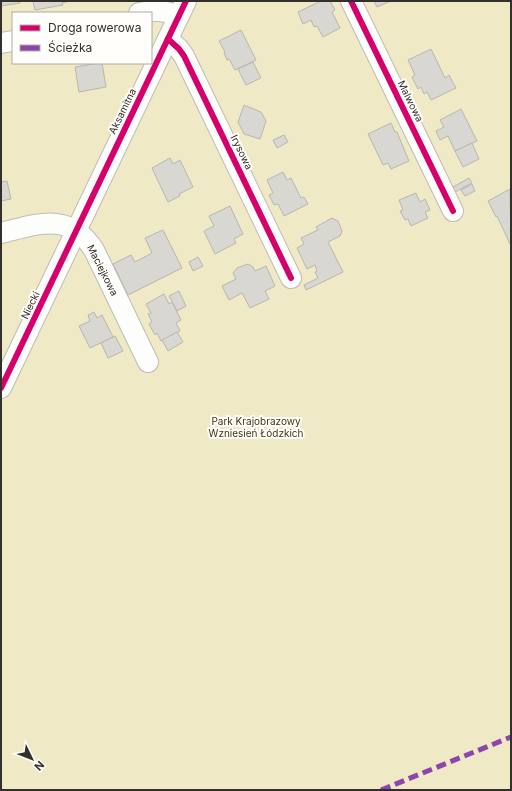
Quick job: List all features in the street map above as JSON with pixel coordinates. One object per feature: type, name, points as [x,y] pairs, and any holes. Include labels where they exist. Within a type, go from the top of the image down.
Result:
[{"type":"street","name":"Malwowa","points":[[351,1],[453,211]]},
{"type":"street","points":[[144,12],[182,9]]},
{"type":"street","name":"Aksamitna","points":[[76,231],[182,9]]},
{"type":"street","name":"Irysowa","points":[[168,39],[179,48],[184,56],[291,278]]},
{"type":"street","points":[[1,43],[12,40]]},
{"type":"street","name":"Maciejkowa","points":[[1,232],[45,223],[53,223],[63,225],[76,231],[90,243],[148,362]]},
{"type":"street","name":"Niecki","points":[[1,388],[76,231]]},
{"type":"green space","name":"Park Krajobrazowy Wzniesień Łódzkich","points":[[1,1],[511,1],[511,790],[1,790]]},
{"type":"building","points":[[1,1],[19,1],[20,3],[1,6]]},
{"type":"building","points":[[33,1],[70,1],[62,3],[63,5],[35,10]]},
{"type":"building","points":[[321,1],[330,1],[335,10],[332,12],[340,28],[323,37],[317,26],[314,27],[311,20],[303,24],[298,12]]},
{"type":"building","points":[[374,1],[391,1],[377,7]]},
{"type":"building","points":[[241,30],[256,60],[235,70],[229,59],[227,60],[224,53],[225,52],[219,41]]},
{"type":"building","points":[[431,49],[445,78],[449,75],[456,88],[431,100],[427,92],[424,94],[421,87],[418,89],[412,77],[415,75],[408,60]]},
{"type":"building","points":[[253,62],[261,78],[246,85],[238,69]]},
{"type":"building","points":[[102,64],[106,87],[79,92],[75,67]]},
{"type":"building","points":[[244,105],[261,112],[266,121],[260,139],[244,134],[238,122]]},
{"type":"building","points":[[461,109],[477,141],[455,151],[448,136],[440,140],[436,131],[444,127],[440,120]]},
{"type":"building","points":[[391,123],[395,132],[397,132],[409,161],[391,169],[388,163],[383,165],[368,134]]},
{"type":"building","points":[[284,135],[288,142],[277,148],[273,140]]},
{"type":"building","points":[[472,143],[479,159],[463,167],[455,151]]},
{"type":"building","points":[[170,158],[173,164],[180,160],[193,187],[179,194],[180,196],[168,202],[152,168]]},
{"type":"building","points":[[283,172],[287,180],[291,178],[301,198],[304,197],[308,204],[284,216],[278,204],[274,205],[269,195],[273,193],[267,180]]},
{"type":"building","points":[[469,178],[472,183],[455,192],[453,187]]},
{"type":"building","points":[[7,181],[11,199],[1,201],[1,182]]},
{"type":"building","points":[[472,184],[475,191],[465,196],[461,190]]},
{"type":"building","points":[[510,189],[511,244],[488,201]]},
{"type":"building","points":[[416,193],[420,202],[425,199],[430,210],[425,212],[428,218],[411,226],[408,219],[405,220],[400,211],[403,210],[399,200]]},
{"type":"building","points":[[230,206],[243,234],[234,239],[236,243],[215,254],[204,231],[214,226],[209,216]]},
{"type":"building","points":[[332,218],[338,221],[342,231],[340,236],[328,242],[343,272],[306,290],[304,285],[318,278],[315,272],[317,271],[315,265],[307,269],[297,248],[304,244],[301,238],[318,230],[316,227]]},
{"type":"building","points":[[163,230],[182,268],[128,295],[113,264],[131,255],[135,262],[152,253],[145,238]]},
{"type":"building","points":[[198,257],[203,266],[193,271],[189,262]]},
{"type":"building","points":[[248,264],[253,267],[255,271],[266,266],[275,286],[265,291],[269,299],[250,308],[242,293],[229,300],[222,286],[236,279],[233,273],[237,268]]},
{"type":"building","points":[[179,291],[186,306],[177,311],[169,296]]},
{"type":"building","points":[[164,294],[169,304],[172,302],[181,320],[176,323],[180,331],[161,341],[157,333],[155,335],[149,324],[152,322],[148,314],[151,313],[146,304]]},
{"type":"building","points":[[94,312],[97,318],[102,315],[113,337],[90,348],[79,326],[90,321],[88,315]]},
{"type":"building","points":[[177,332],[183,342],[168,351],[162,340]]},
{"type":"building","points":[[115,336],[123,351],[108,358],[101,343]]},
{"type":"marked path","points":[[381,790],[511,737]]},
{"type":"cycle path","points":[[1,388],[186,1]]},
{"type":"cycle path","points":[[351,1],[453,211]]},
{"type":"cycle path","points":[[168,39],[184,56],[291,278]]}]
